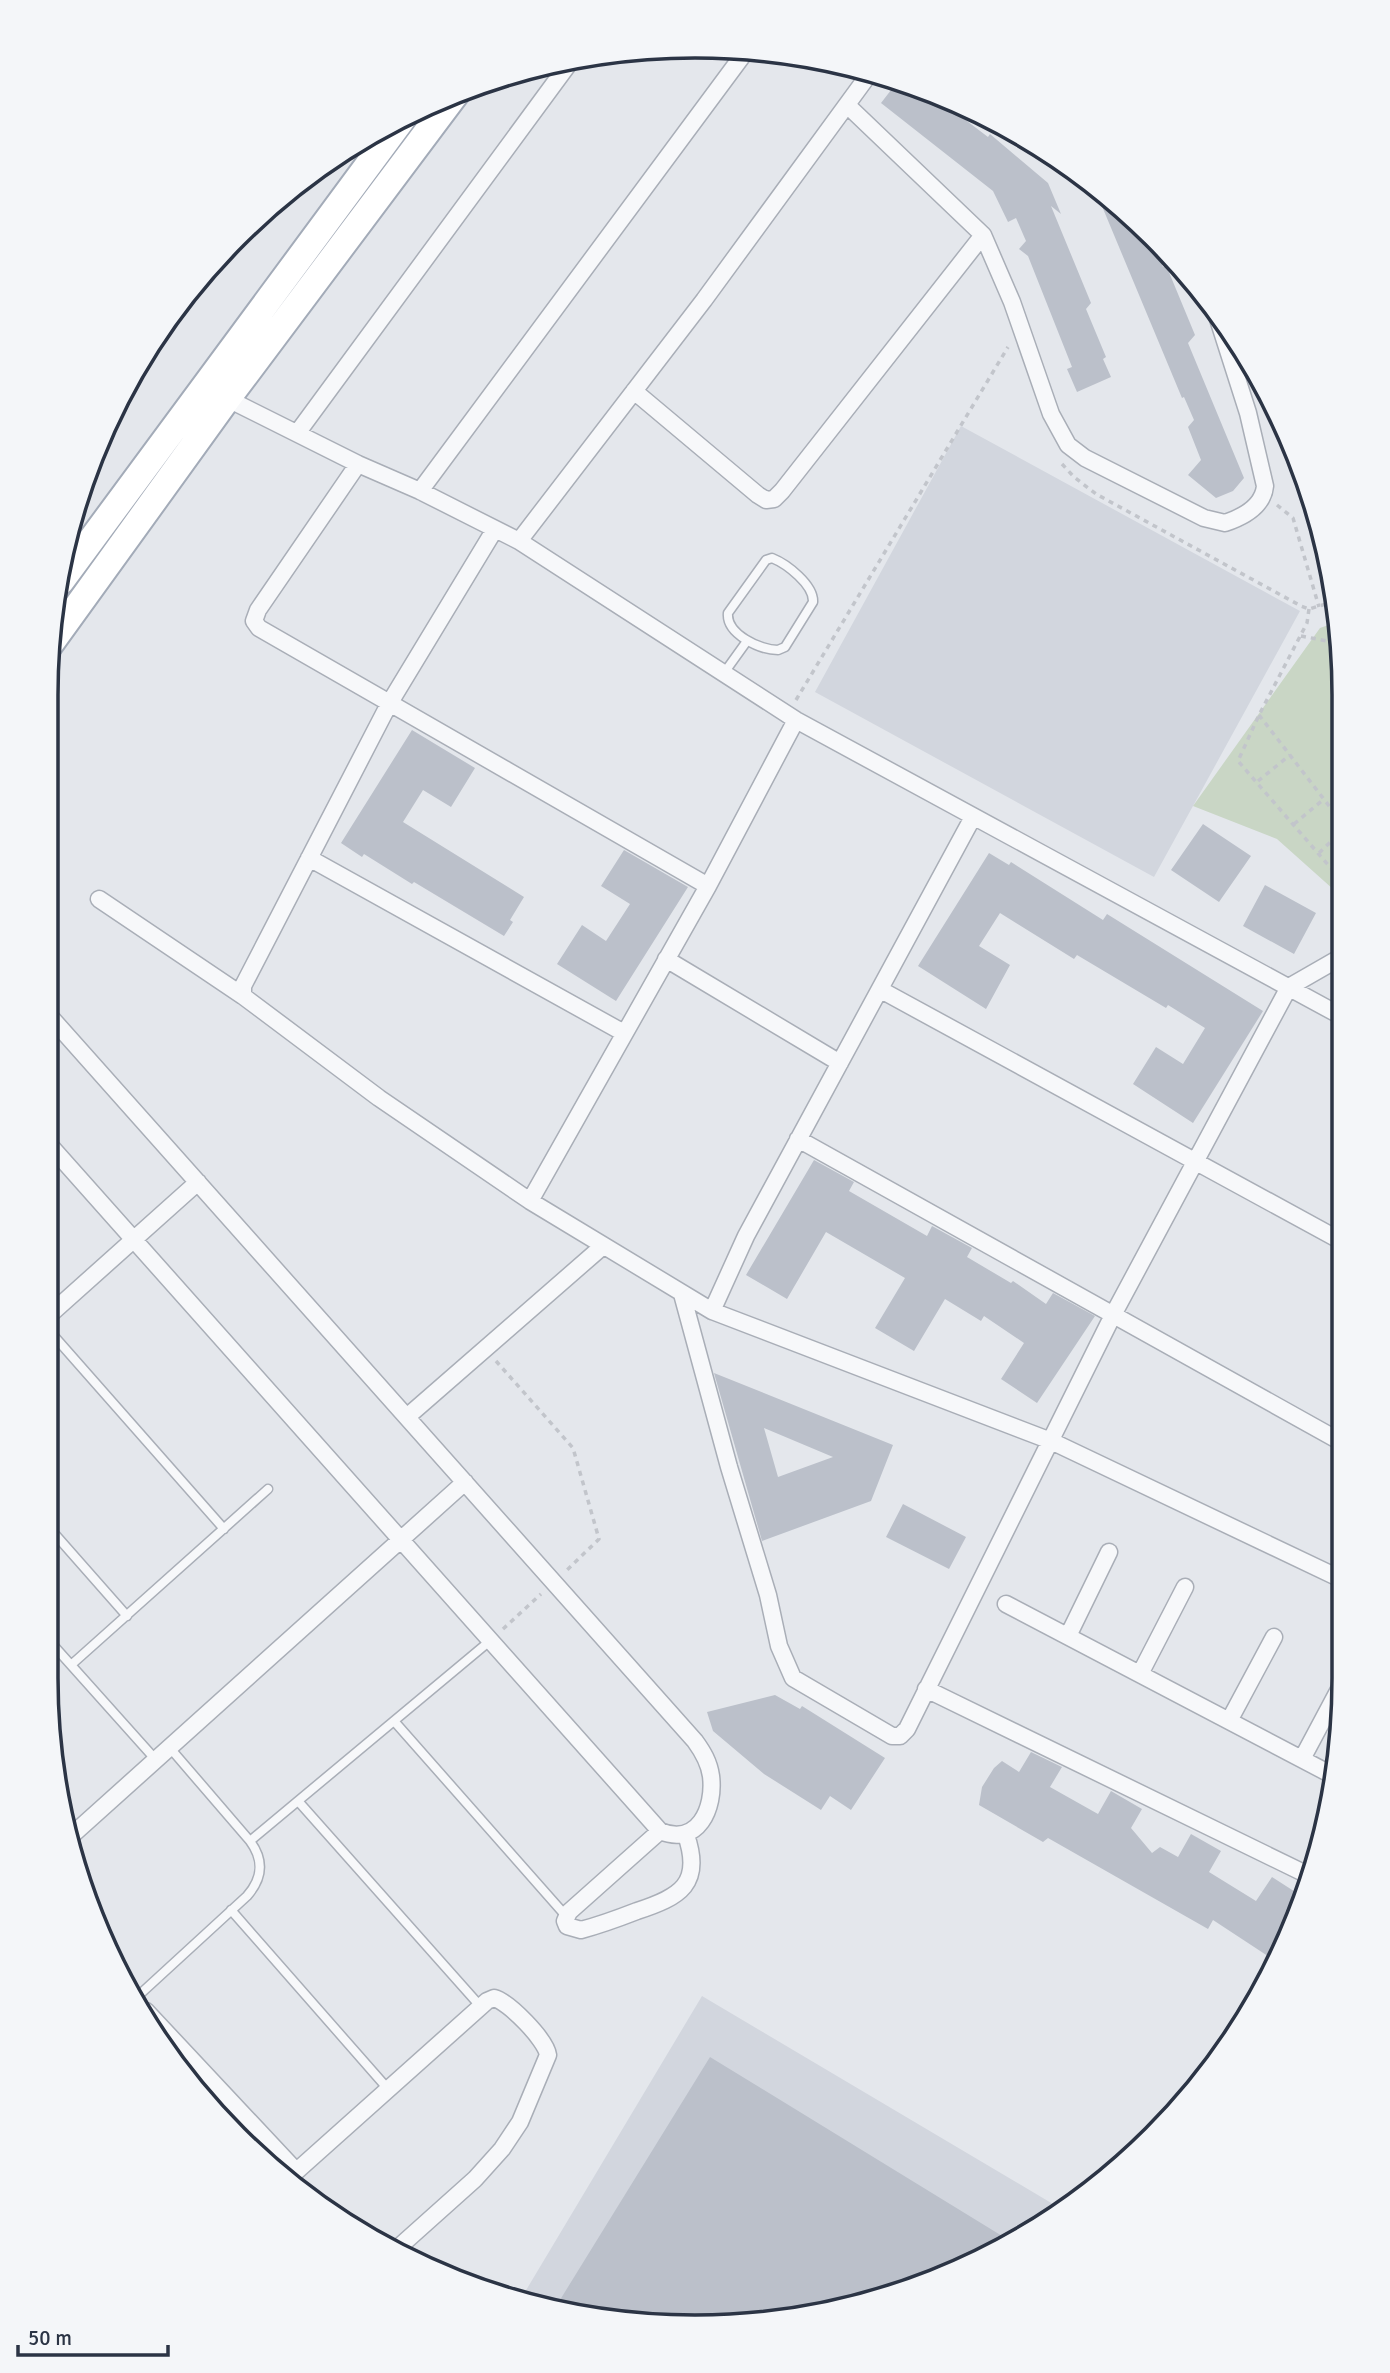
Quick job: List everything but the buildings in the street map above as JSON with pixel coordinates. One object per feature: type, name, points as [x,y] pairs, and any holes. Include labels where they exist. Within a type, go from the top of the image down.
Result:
[{"type":"main road","points":[[70,570],[443,110]]},
{"type":"main road","points":[[62,626],[216,392],[393,134]]},
{"type":"street","points":[[421,491],[740,59]]},
{"type":"street","points":[[298,432],[563,72]]},
{"type":"street","points":[[519,541],[865,80]]},
{"type":"street","points":[[847,105],[983,235],[999,268],[1051,414],[1063,438],[1075,452],[1212,522],[1224,523],[1257,507],[1265,495],[1254,437],[1224,340]]},
{"type":"street","points":[[634,391],[758,495],[766,500],[774,499],[983,235]]},
{"type":"street","points":[[216,392],[519,541],[792,717],[1332,1011]]},
{"type":"street","points":[[358,464],[258,610],[254,621],[259,628],[708,886]]},
{"type":"street","points":[[243,996],[243,986],[389,704],[495,529]]},
{"type":"street","points":[[530,1201],[708,886],[792,717]]},
{"type":"street","points":[[712,1311],[746,1236],[973,817]]},
{"type":"street","points":[[309,858],[624,1033]]},
{"type":"street","points":[[99,899],[243,996],[379,1098],[530,1201],[712,1311],[1051,1441],[1332,1575]]},
{"type":"street","points":[[666,959],[840,1063]]},
{"type":"street","points":[[682,1294],[729,1467],[768,1595],[779,1646],[793,1678],[892,1736],[900,1736],[907,1728],[1112,1315],[1289,987],[1332,960]]},
{"type":"street","points":[[881,990],[1332,1236]]},
{"type":"street","points":[[58,1025],[408,1416],[703,1752],[711,1777],[709,1805],[696,1828],[686,1835],[673,1837],[660,1831],[58,1154]]},
{"type":"street","points":[[798,1139],[1332,1438]]},
{"type":"street","points":[[58,1307],[198,1182]]},
{"type":"street","points":[[408,1416],[603,1246]]},
{"type":"street","points":[[76,1831],[465,1482]]},
{"type":"street","points":[[1068,1636],[1109,1552]]},
{"type":"street","points":[[1140,1674],[1185,1587]]},
{"type":"street","points":[[1006,1604],[1325,1771]]},
{"type":"street","points":[[1229,1721],[1274,1637]]},
{"type":"street","points":[[926,1689],[1302,1872]]},
{"type":"street","points":[[1303,1759],[1331,1704]]},
{"type":"street","points":[[660,1831],[566,1916],[567,1926],[581,1930],[666,1901],[679,1893],[688,1881],[693,1867],[692,1852],[686,1835]]},
{"type":"street","points":[[294,2173],[481,2007],[494,1998],[508,2004],[547,2049],[547,2061],[520,2122],[502,2149],[475,2179],[402,2244]]},
{"type":"street","points":[[183,2058],[201,2081]]},
{"type":"street","points":[[211,2092],[281,2162]]},
{"type":"lane","points":[[776,559],[810,589],[813,602],[785,647],[772,650],[747,641],[728,623],[728,613],[766,560],[776,559]]},
{"type":"lane","points":[[724,673],[747,641]]},
{"type":"lane","points":[[58,1341],[224,1529]]},
{"type":"lane","points":[[71,1665],[268,1489]]},
{"type":"lane","points":[[58,1538],[127,1616]]},
{"type":"lane","points":[[250,1841],[491,1640]]},
{"type":"lane","points":[[58,1650],[156,1760]]},
{"type":"lane","points":[[394,1721],[566,1916]]},
{"type":"lane","points":[[141,1993],[254,1888],[258,1879],[259,1859],[250,1841],[170,1748]]},
{"type":"lane","points":[[298,1801],[481,2007]]},
{"type":"lane","points":[[231,1910],[388,2089]]},
{"type":"path","points":[[792,717],[1020,326]]},
{"type":"path","points":[[1265,495],[1293,517],[1319,607]]},
{"type":"path","points":[[1309,609],[1301,636],[1238,761],[1332,869]]},
{"type":"path","points":[[1301,636],[1330,640]]},
{"type":"path","points":[[1259,715],[1332,810]]},
{"type":"path","points":[[1258,781],[1290,755]]},
{"type":"path","points":[[1294,824],[1324,799]]},
{"type":"path","points":[[1319,854],[1332,841]]},
{"type":"path","points":[[485,1349],[573,1448],[599,1539],[491,1640]]},
{"type":"shaded area","points":[[961,426],[1300,611],[1154,877],[815,692]]},
{"type":"shaded area","points":[[702,1996],[1054,2205],[1014,2230],[939,2267],[860,2294],[778,2310],[737,2314],[653,2314],[612,2310],[525,2292]]},
{"type":"green space","points":[[1328,625],[1331,653],[1332,888],[1277,839],[1193,806],[1320,628]]}]
